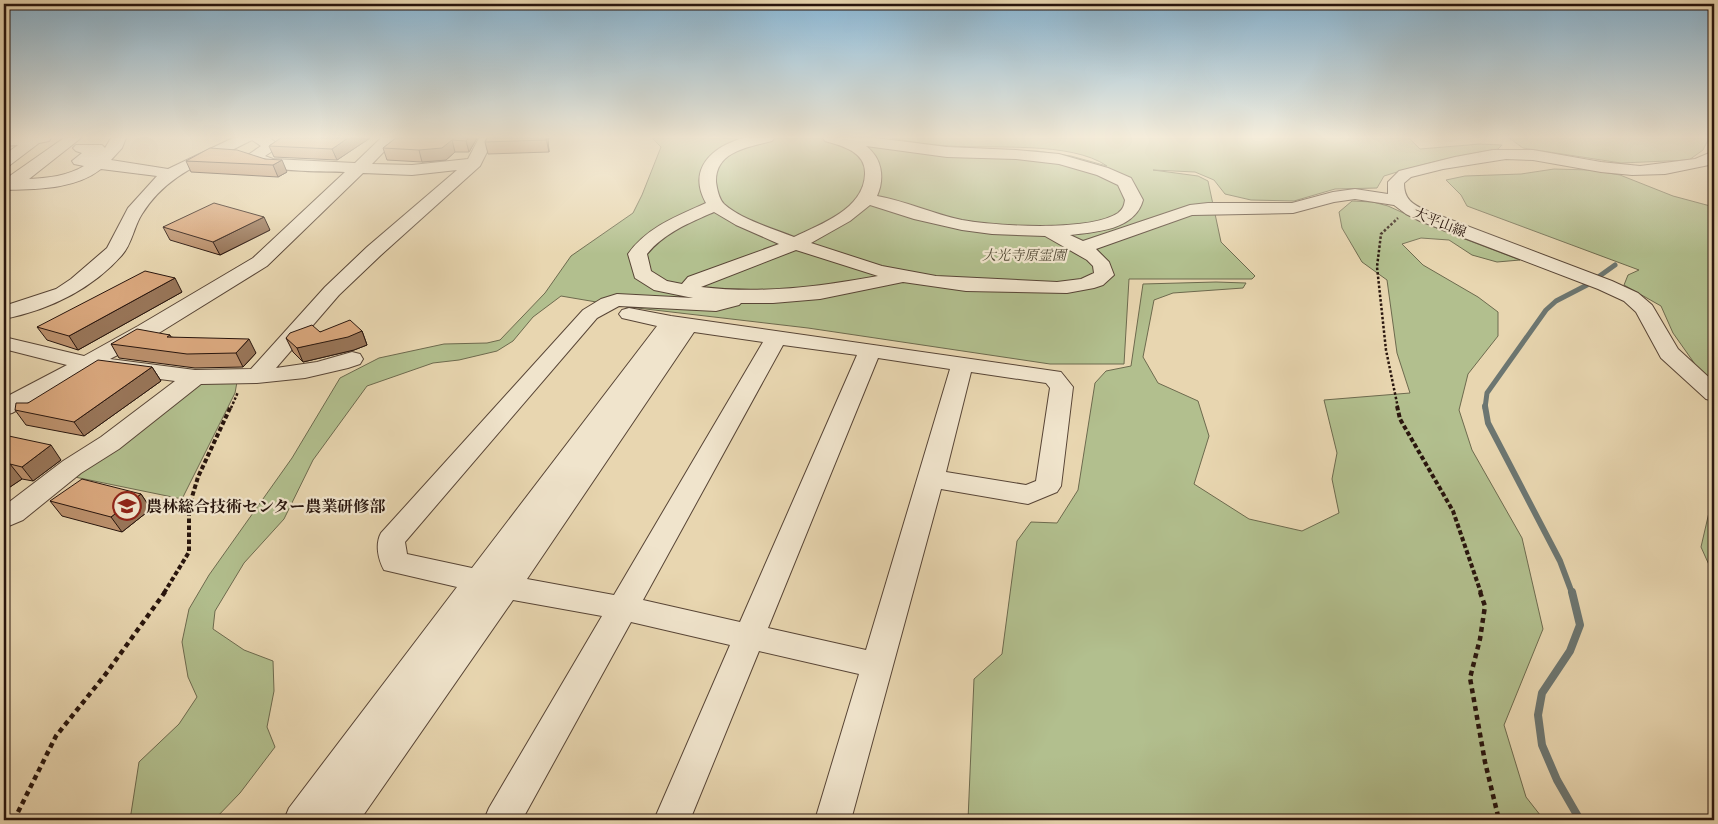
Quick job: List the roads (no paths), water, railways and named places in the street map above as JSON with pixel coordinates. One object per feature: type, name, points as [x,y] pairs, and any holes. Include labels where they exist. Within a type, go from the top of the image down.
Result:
[{"type":"street","points":[[7,185],[20,176]]},
{"type":"street","points":[[34,183],[41,176]]},
{"type":"street","points":[[7,185],[76,176]]},
{"type":"street","points":[[4,314],[63,293],[78,283],[115,251],[134,212],[166,176]]},
{"type":"street","points":[[4,408],[146,331],[260,262],[350,176]]},
{"type":"street","points":[[253,377],[339,285],[374,251],[459,176]]},
{"type":"street","points":[[707,176],[709,192],[716,205],[732,216],[830,257],[907,277],[986,286],[1079,286],[1097,280],[1104,275],[1104,267],[1096,258],[1082,248],[1049,231]]},
{"type":"street","points":[[687,291],[695,282],[797,244],[852,212],[866,199],[873,185],[873,176]]},
{"type":"street","points":[[866,199],[962,225],[992,229],[1049,231],[1093,226],[1115,221],[1130,212],[1134,200],[1125,182],[1113,176]]},
{"type":"street","name":"大平山線","points":[[1402,176],[1396,182],[1394,191],[1402,204],[1631,297],[1645,309],[1669,353],[1714,394]]},
{"type":"street","points":[[1082,248],[1108,237],[1190,210],[1208,208],[1292,208],[1333,197],[1355,194],[1402,204]]},
{"type":"street","points":[[716,205],[667,227],[647,240],[637,254],[642,274],[661,286],[734,297],[773,297],[820,292],[869,282],[907,277]]},
{"type":"street","points":[[734,297],[732,301],[716,305],[617,300],[590,314],[391,540],[394,562],[493,584],[623,608],[749,638],[876,665]]},
{"type":"street","points":[[599,310],[1052,377],[1062,387],[1048,486],[1028,495],[932,479]]},
{"type":"street","points":[[339,820],[493,584],[680,323]]},
{"type":"street","points":[[502,820],[777,336]]},
{"type":"street","points":[[4,343],[86,363],[195,377],[253,377],[300,373],[327,368],[352,359]]},
{"type":"street","points":[[672,820],[870,350]]},
{"type":"street","points":[[833,820],[876,665],[932,479],[962,364]]},
{"type":"street","points":[[4,518],[72,466],[110,443],[195,377]]},
{"type":"street","points":[[302,820],[493,584]]},
{"type":"waterway","points":[[1485,407],[1487,393],[1546,310],[1556,301],[1587,285],[1615,265]]},
{"type":"waterway","points":[[1485,407],[1488,423],[1560,561],[1572,593]]},
{"type":"waterway","points":[[1572,592],[1580,625],[1570,651],[1542,693],[1538,715],[1542,745],[1557,780],[1580,820]]},
{"type":"place","name":"農林総合技術センター農業研修部","points":[[127,506]]},
{"type":"park label","name":"大光寺原霊園","points":[[1024,255]]}]
